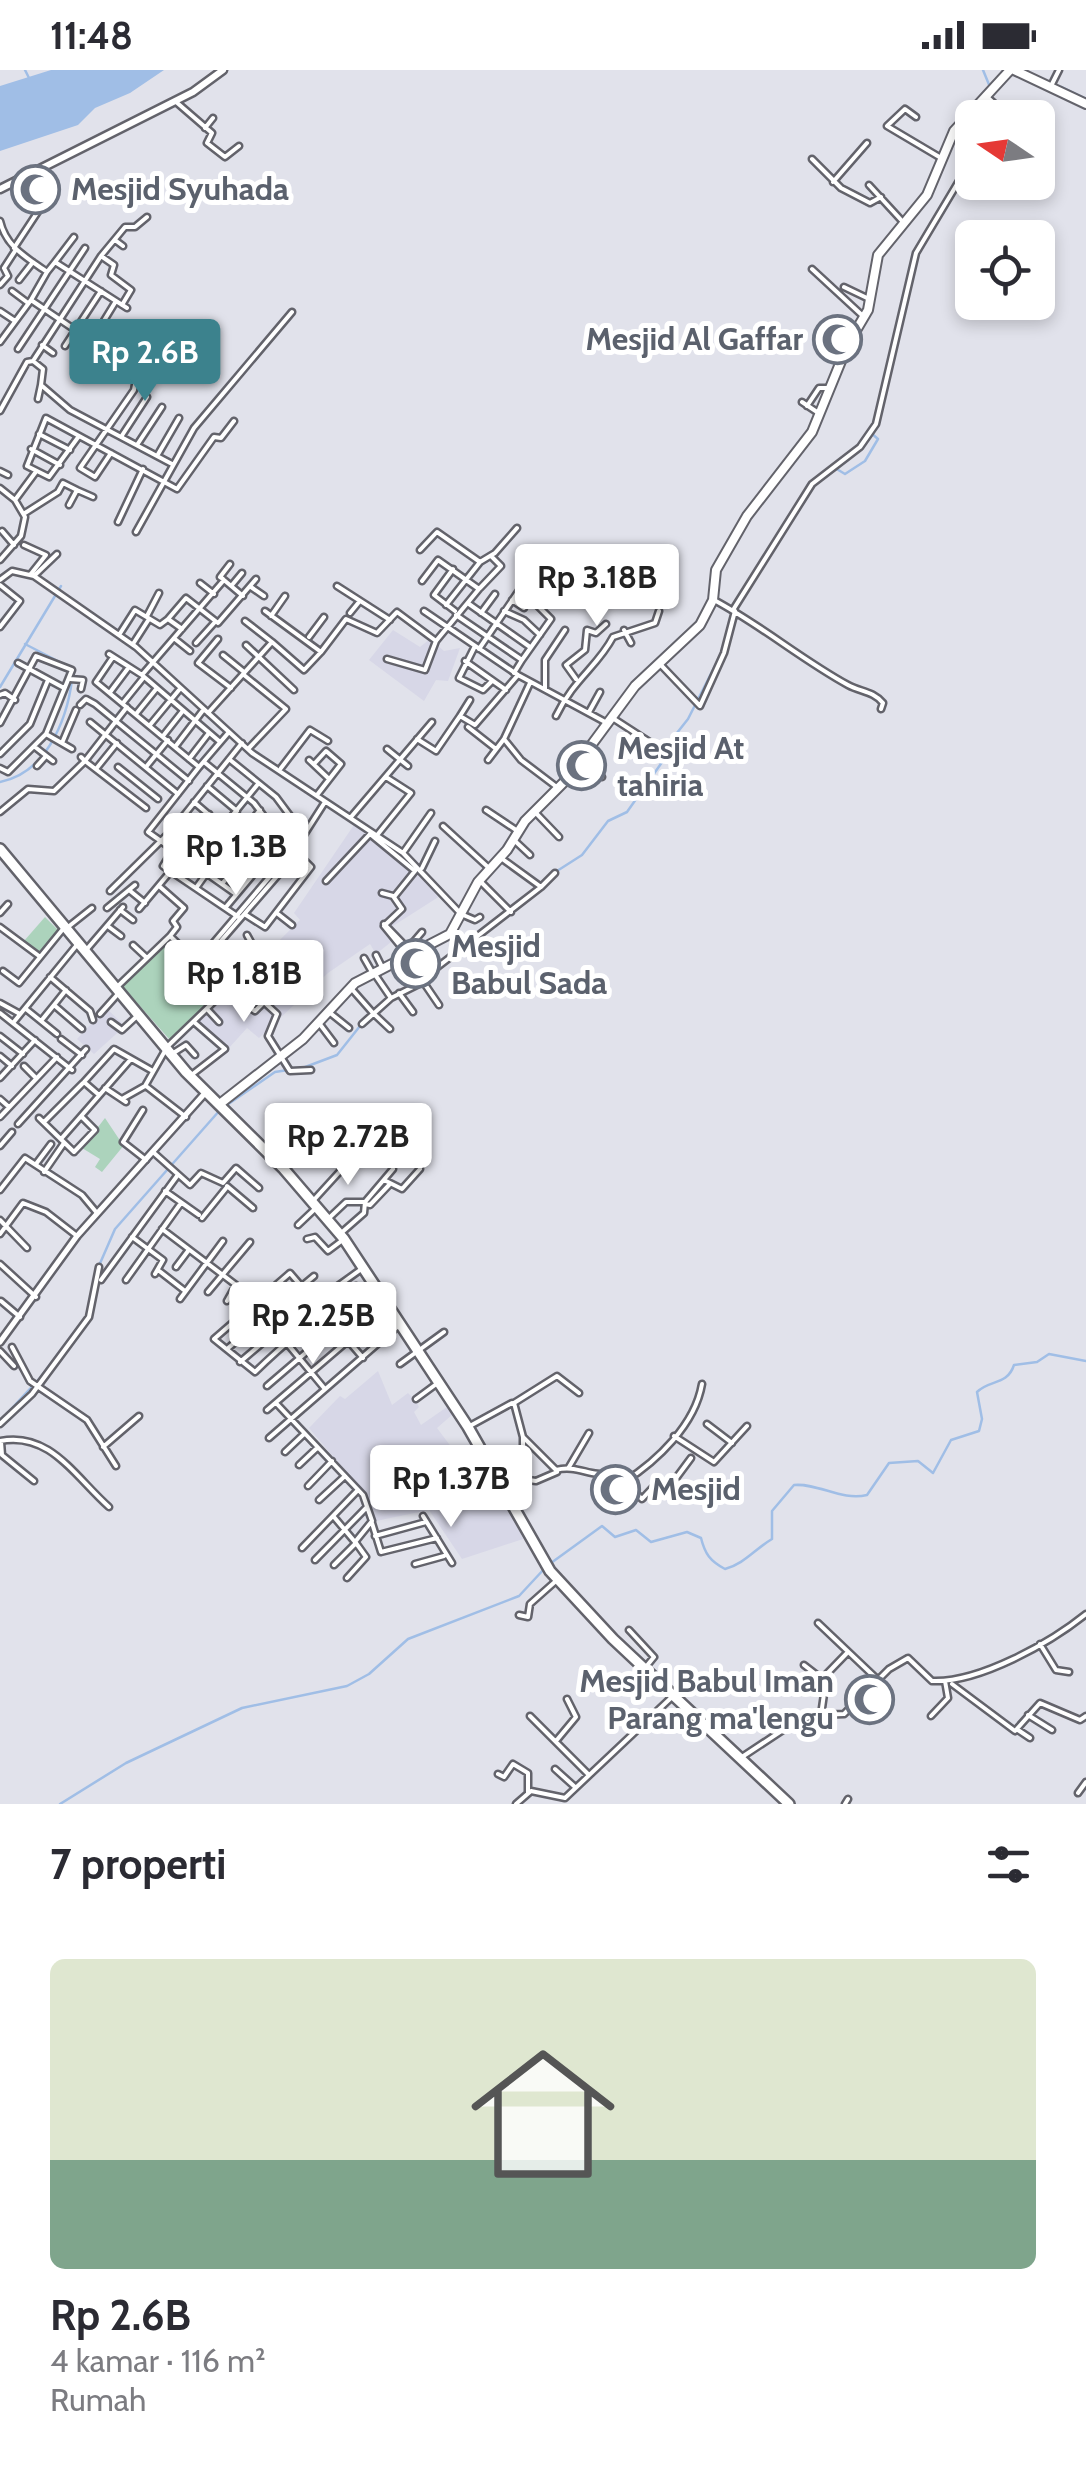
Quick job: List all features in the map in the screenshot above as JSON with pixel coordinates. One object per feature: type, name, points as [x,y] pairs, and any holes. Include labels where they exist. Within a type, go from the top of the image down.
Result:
[{"type":"highway","points":[[0,848],[222,1107]]},
{"type":"highway","points":[[170,1049],[342,1236],[468,1426],[539,1556],[558,1580],[644,1668],[790,1804]]},
{"type":"main road","points":[[0,189],[177,103],[223,70]]},
{"type":"main road","points":[[222,1107],[319,1023],[345,988],[446,938],[480,880],[534,810],[558,788],[609,720],[659,664],[695,632],[713,600],[714,576],[747,516],[788,466],[820,414],[848,344],[864,317],[878,256],[928,195],[954,131],[1012,70],[1086,104]]},
{"type":"street","points":[[1050,88],[1059,70]]},
{"type":"street","points":[[986,96],[990,100]]},
{"type":"street","points":[[177,103],[213,136],[201,149]]},
{"type":"street","points":[[916,117],[905,109],[888,126],[941,158]]},
{"type":"street","points":[[205,128],[213,118]]},
{"type":"street","points":[[207,143],[226,158],[239,146]]},
{"type":"street","points":[[832,182],[867,143]]},
{"type":"street","points":[[86,147],[91,156]]},
{"type":"street","points":[[812,160],[832,182],[870,203],[880,196]]},
{"type":"street","points":[[870,185],[903,222]]},
{"type":"street","points":[[659,664],[700,706],[724,653],[734,611],[812,484],[860,447],[876,424],[916,253],[955,188]]},
{"type":"street","points":[[0,285],[8,276],[2,267],[39,210]]},
{"type":"street","points":[[33,362],[101,256],[126,226],[135,227],[147,217]]},
{"type":"street","points":[[0,221],[3,236],[48,272]]},
{"type":"street","points":[[0,342],[74,238]]},
{"type":"street","points":[[115,240],[123,246]]},
{"type":"street","points":[[18,349],[85,248]]},
{"type":"street","points":[[12,291],[92,338],[132,290],[110,275],[114,265],[101,256]]},
{"type":"street","points":[[20,280],[33,262]]},
{"type":"street","points":[[55,262],[121,305]]},
{"type":"street","points":[[812,270],[864,317]]},
{"type":"street","points":[[844,287],[869,298]]},
{"type":"street","points":[[65,346],[101,291]]},
{"type":"street","points":[[0,311],[15,321]]},
{"type":"street","points":[[136,532],[199,422],[292,312]]},
{"type":"street","points":[[42,345],[53,353]]},
{"type":"street","points":[[0,411],[28,362],[43,368],[38,399]]},
{"type":"street","points":[[110,453],[94,477],[80,467],[136,379]]},
{"type":"street","points":[[40,385],[70,410],[172,464]]},
{"type":"street","points":[[820,414],[805,404],[820,388],[830,388]]},
{"type":"street","points":[[121,437],[147,397]]},
{"type":"street","points":[[137,446],[162,407]]},
{"type":"street","points":[[105,408],[116,415]]},
{"type":"street","points":[[80,436],[50,477],[34,473],[26,464],[46,418],[180,487],[214,437],[222,438],[234,422]]},
{"type":"street","points":[[156,456],[179,418]]},
{"type":"street","points":[[38,433],[70,450]]},
{"type":"street","points":[[31,449],[60,465]]},
{"type":"street","points":[[118,522],[142,469]]},
{"type":"street","points":[[0,471],[8,474]]},
{"type":"street","points":[[15,500],[34,473]]},
{"type":"street","points":[[24,513],[58,492],[63,483],[94,497]]},
{"type":"street","points":[[0,488],[24,513],[24,529],[0,560]]},
{"type":"street","points":[[68,505],[76,490]]},
{"type":"street","points":[[446,605],[480,562],[491,556],[516,528]]},
{"type":"street","points":[[2,531],[14,545]]},
{"type":"street","points":[[420,550],[437,532],[480,562]]},
{"type":"street","points":[[24,545],[46,555],[32,575]]},
{"type":"street","points":[[32,575],[57,554]]},
{"type":"street","points":[[469,604],[501,566],[491,556]]},
{"type":"street","points":[[422,581],[437,560],[479,588]]},
{"type":"street","points":[[230,564],[221,576],[242,596]]},
{"type":"street","points":[[453,569],[434,595],[522,660]]},
{"type":"street","points":[[0,627],[20,602],[0,583],[12,571],[32,575],[154,661],[179,690],[248,749],[378,834],[422,868],[461,914],[475,920],[480,916]]},
{"type":"street","points":[[232,586],[242,573]]},
{"type":"street","points":[[196,643],[215,622],[222,620],[256,579]]},
{"type":"street","points":[[0,812],[28,789],[54,791],[106,734],[154,661],[224,580]]},
{"type":"street","points":[[200,583],[222,600]]},
{"type":"street","points":[[251,586],[264,596]]},
{"type":"street","points":[[337,586],[390,620]]},
{"type":"street","points":[[492,681],[483,690],[460,679],[465,661],[488,636],[520,589]]},
{"type":"street","points":[[132,644],[159,593]]},
{"type":"street","points":[[481,613],[495,594]]},
{"type":"street","points":[[271,616],[285,596]]},
{"type":"street","points":[[120,635],[134,611],[161,625],[186,598],[215,622]]},
{"type":"street","points":[[512,600],[524,608]]},
{"type":"street","points":[[460,716],[475,725],[506,690],[551,618],[532,600]]},
{"type":"street","points":[[713,600],[851,687],[876,696],[883,703],[881,709]]},
{"type":"street","points":[[350,612],[359,602]]},
{"type":"street","points":[[387,659],[423,672],[436,642],[464,603],[530,647]]},
{"type":"street","points":[[265,611],[321,652]]},
{"type":"street","points":[[424,611],[516,674],[665,752]]},
{"type":"street","points":[[246,622],[303,670],[346,619],[376,633],[399,612],[436,642]]},
{"type":"street","points":[[504,612],[526,621],[540,635]]},
{"type":"street","points":[[556,716],[576,679],[624,630],[655,623],[659,612]]},
{"type":"street","points":[[307,639],[324,617]]},
{"type":"street","points":[[168,619],[182,630]]},
{"type":"street","points":[[289,629],[293,622]]},
{"type":"street","points":[[576,679],[566,665],[586,648],[586,630],[596,633],[606,624]]},
{"type":"street","points":[[545,689],[546,660],[564,630]]},
{"type":"street","points":[[624,630],[630,642]]},
{"type":"street","points":[[175,639],[190,651]]},
{"type":"street","points":[[218,640],[198,663],[231,688]]},
{"type":"street","points":[[174,747],[272,642]]},
{"type":"street","points":[[246,645],[294,690]]},
{"type":"street","points":[[223,655],[286,708],[248,749]]},
{"type":"street","points":[[0,723],[33,659],[42,656],[72,670],[46,734],[7,773],[0,768]]},
{"type":"street","points":[[172,852],[162,866],[264,927],[278,914],[311,867],[248,796],[217,773],[189,759],[96,681],[111,656],[143,676],[221,742]]},
{"type":"street","points":[[465,661],[506,690]]},
{"type":"street","points":[[18,663],[64,688]]},
{"type":"street","points":[[110,693],[129,667]]},
{"type":"street","points":[[71,679],[83,680],[81,689]]},
{"type":"street","points":[[0,754],[30,724],[48,680]]},
{"type":"street","points":[[488,760],[504,739],[530,682]]},
{"type":"street","points":[[136,714],[156,688]]},
{"type":"street","points":[[150,724],[179,690]]},
{"type":"street","points":[[0,696],[5,692],[15,700]]},
{"type":"street","points":[[588,712],[600,692]]},
{"type":"street","points":[[57,740],[88,699],[189,781]]},
{"type":"street","points":[[417,740],[436,750],[470,700]]},
{"type":"street","points":[[146,767],[183,712]]},
{"type":"street","points":[[90,722],[278,873]]},
{"type":"street","points":[[351,816],[432,722]]},
{"type":"street","points":[[468,727],[496,749]]},
{"type":"street","points":[[281,768],[310,730],[328,740]]},
{"type":"street","points":[[229,732],[148,832],[236,894]]},
{"type":"street","points":[[189,759],[209,733]]},
{"type":"street","points":[[46,734],[72,749]]},
{"type":"street","points":[[504,739],[526,764],[558,788]]},
{"type":"street","points":[[96,769],[117,743]]},
{"type":"street","points":[[110,890],[173,829],[242,744]]},
{"type":"street","points":[[34,747],[53,761]]},
{"type":"street","points":[[386,749],[408,766]]},
{"type":"street","points":[[318,795],[341,763],[326,751],[312,762],[329,779]]},
{"type":"street","points":[[37,766],[44,755]]},
{"type":"street","points":[[579,757],[602,776]]},
{"type":"street","points":[[83,759],[146,808]]},
{"type":"street","points":[[229,759],[276,797],[302,832]]},
{"type":"street","points":[[118,767],[158,799]]},
{"type":"street","points":[[378,834],[412,793],[386,777]]},
{"type":"street","points":[[124,791],[134,780]]},
{"type":"street","points":[[192,865],[258,784]]},
{"type":"street","points":[[207,786],[237,810]]},
{"type":"street","points":[[199,962],[278,873],[326,800]]},
{"type":"street","points":[[196,888],[260,810]]},
{"type":"street","points":[[486,810],[516,836],[530,855]]},
{"type":"street","points":[[534,810],[559,836]]},
{"type":"street","points":[[403,853],[430,812]]},
{"type":"street","points":[[188,840],[209,814]]},
{"type":"street","points":[[222,884],[271,823]]},
{"type":"street","points":[[443,826],[490,869]]},
{"type":"street","points":[[173,829],[202,852]]},
{"type":"street","points":[[326,881],[370,834],[415,871],[394,897]]},
{"type":"street","points":[[226,907],[283,839]]},
{"type":"street","points":[[422,868],[436,841]]},
{"type":"street","points":[[457,847],[462,842]]},
{"type":"street","points":[[500,858],[514,872],[540,886]]},
{"type":"street","points":[[140,909],[170,872]]},
{"type":"street","points":[[431,972],[555,874]]},
{"type":"street","points":[[480,880],[510,911]]},
{"type":"street","points":[[107,908],[136,885]]},
{"type":"street","points":[[100,1014],[176,927],[173,921],[184,908],[159,886]]},
{"type":"street","points":[[129,890],[144,903]]},
{"type":"street","points":[[382,892],[394,897],[402,913],[385,926],[412,954]]},
{"type":"street","points":[[468,899],[478,909]]},
{"type":"street","points":[[0,913],[8,904]]},
{"type":"street","points":[[1,971],[18,983],[66,927],[92,908]]},
{"type":"street","points":[[13,1023],[50,977],[108,926],[121,908],[133,920]]},
{"type":"street","points":[[211,949],[242,914]]},
{"type":"street","points":[[278,914],[292,925]]},
{"type":"street","points":[[217,924],[224,932]]},
{"type":"street","points":[[108,926],[122,936]]},
{"type":"street","points":[[0,927],[39,956]]},
{"type":"street","points":[[412,954],[408,944],[422,932]]},
{"type":"street","points":[[105,1088],[124,1100],[145,1086],[151,1070],[239,979],[258,951],[247,935]]},
{"type":"street","points":[[170,936],[226,990]]},
{"type":"street","points":[[133,944],[148,958]]},
{"type":"street","points":[[376,955],[377,972]]},
{"type":"street","points":[[364,958],[391,997]]},
{"type":"street","points":[[50,977],[94,1020]]},
{"type":"street","points":[[239,979],[277,1014],[268,1036],[289,1069],[311,1070]]},
{"type":"street","points":[[362,1024],[391,997],[420,984],[439,1004]]},
{"type":"street","points":[[250,988],[241,1001],[256,1011],[264,1001]]},
{"type":"street","points":[[345,988],[390,1029]]},
{"type":"street","points":[[41,1020],[66,990]]},
{"type":"street","points":[[399,993],[412,1012]]},
{"type":"street","points":[[0,1003],[20,1014]]},
{"type":"street","points":[[54,1005],[82,1029]]},
{"type":"street","points":[[18,1124],[72,1070],[84,1052],[25,1008]]},
{"type":"street","points":[[206,1010],[219,1022]]},
{"type":"street","points":[[328,1011],[349,1028]]},
{"type":"street","points":[[0,1013],[72,1070]]},
{"type":"street","points":[[112,1022],[122,1030],[139,1014]]},
{"type":"street","points":[[194,1022],[226,1050],[194,1073]]},
{"type":"street","points":[[319,1023],[334,1043]]},
{"type":"street","points":[[0,1036],[23,1054]]},
{"type":"street","points":[[0,1078],[34,1040]]},
{"type":"street","points":[[170,1049],[186,1045],[195,1055]]},
{"type":"street","points":[[82,1116],[94,1131],[74,1151],[42,1120],[114,1049],[151,1070]]},
{"type":"street","points":[[0,1056],[12,1066]]},
{"type":"street","points":[[0,1117],[57,1058]]},
{"type":"street","points":[[44,1173],[82,1116],[131,1059]]},
{"type":"street","points":[[24,1066],[35,1077]]},
{"type":"street","points":[[84,1082],[99,1094]]},
{"type":"street","points":[[145,1086],[186,1117]]},
{"type":"street","points":[[0,1342],[78,1236],[206,1092]]},
{"type":"street","points":[[0,1099],[9,1106]]},
{"type":"street","points":[[143,1110],[124,1142],[146,1160]]},
{"type":"street","points":[[0,1146],[12,1132]]},
{"type":"street","points":[[35,1165],[51,1144]]},
{"type":"street","points":[[153,1152],[168,1170],[190,1186],[202,1173],[225,1185],[253,1208]]},
{"type":"street","points":[[298,1224],[343,1168],[346,1157]]},
{"type":"street","points":[[0,1190],[21,1158],[82,1195],[97,1213]]},
{"type":"street","points":[[166,1192],[201,1217],[236,1168],[259,1188]]},
{"type":"street","points":[[307,1239],[315,1238],[330,1251],[364,1213],[365,1203],[387,1182],[393,1169]]},
{"type":"street","points":[[387,1182],[403,1188],[420,1169]]},
{"type":"street","points":[[100,1280],[177,1176]]},
{"type":"street","points":[[328,1219],[346,1202],[365,1203]]},
{"type":"street","points":[[0,1234],[24,1203],[46,1212],[78,1236]]},
{"type":"street","points":[[126,1280],[181,1203]]},
{"type":"street","points":[[0,1220],[27,1248]]},
{"type":"street","points":[[162,1230],[236,1286],[227,1301]]},
{"type":"street","points":[[132,1238],[163,1261],[156,1272],[185,1291]]},
{"type":"street","points":[[180,1298],[223,1240]]},
{"type":"street","points":[[208,1292],[250,1242]]},
{"type":"street","points":[[176,1267],[188,1250]]},
{"type":"street","points":[[0,1264],[36,1297]]},
{"type":"street","points":[[0,1424],[89,1318],[99,1266]]},
{"type":"street","points":[[240,1362],[277,1327],[363,1267]]},
{"type":"street","points":[[356,1286],[326,1310],[288,1340],[255,1372],[214,1339],[288,1273],[326,1310],[362,1358]]},
{"type":"street","points":[[226,1349],[314,1276]]},
{"type":"street","points":[[246,1296],[277,1327],[324,1388]]},
{"type":"street","points":[[1,1301],[20,1318]]},
{"type":"street","points":[[269,1438],[400,1323]]},
{"type":"street","points":[[268,1386],[338,1325]]},
{"type":"street","points":[[400,1364],[444,1332]]},
{"type":"street","points":[[267,1410],[350,1340]]},
{"type":"street","points":[[12,1347],[34,1385],[82,1416],[116,1466]]},
{"type":"street","points":[[0,1351],[14,1366]]},
{"type":"street","points":[[468,1426],[557,1376],[580,1392]]},
{"type":"street","points":[[416,1399],[439,1382]]},
{"type":"street","points":[[607,1508],[624,1482],[654,1462],[674,1436],[699,1402],[702,1384]]},
{"type":"street","points":[[276,1403],[358,1490],[381,1552],[436,1538]]},
{"type":"street","points":[[514,1403],[523,1437],[521,1479]]},
{"type":"street","points":[[104,1447],[139,1416]]},
{"type":"street","points":[[706,1424],[732,1443]]},
{"type":"street","points":[[674,1436],[714,1462],[747,1426]]},
{"type":"street","points":[[569,1467],[589,1432]]},
{"type":"street","points":[[285,1452],[303,1435]]},
{"type":"street","points":[[523,1437],[558,1471]]},
{"type":"street","points":[[34,1480],[2,1456],[1,1441],[36,1441],[72,1465],[109,1508]]},
{"type":"street","points":[[299,1466],[318,1448]]},
{"type":"street","points":[[504,1488],[521,1479],[554,1477],[569,1467],[600,1476],[612,1473],[644,1502],[658,1483],[668,1490],[691,1458]]},
{"type":"street","points":[[308,1486],[332,1461]]},
{"type":"street","points":[[320,1500],[344,1476]]},
{"type":"street","points":[[302,1548],[358,1490]]},
{"type":"street","points":[[315,1560],[366,1508]]},
{"type":"street","points":[[423,1516],[452,1563]]},
{"type":"street","points":[[334,1517],[366,1557],[347,1578]]},
{"type":"street","points":[[375,1536],[426,1522]]},
{"type":"street","points":[[334,1565],[372,1523]]},
{"type":"street","points":[[415,1564],[446,1555]]},
{"type":"street","points":[[519,1615],[528,1617],[530,1605],[558,1580]]},
{"type":"street","points":[[742,1758],[792,1724],[844,1714],[878,1680],[908,1658],[930,1680],[944,1681],[990,1667],[1040,1644],[1086,1614]]},
{"type":"street","points":[[818,1622],[878,1680]]},
{"type":"street","points":[[629,1630],[654,1657],[644,1668]]},
{"type":"street","points":[[1040,1644],[1056,1670],[1069,1672]]},
{"type":"street","points":[[812,1683],[822,1679],[848,1652]]},
{"type":"street","points":[[804,1665],[822,1679]]},
{"type":"street","points":[[932,1716],[948,1698],[944,1681]]},
{"type":"street","points":[[952,1684],[1030,1738]]},
{"type":"street","points":[[820,1716],[824,1694]]},
{"type":"street","points":[[528,1793],[563,1799],[674,1696]]},
{"type":"street","points":[[556,1741],[576,1717],[567,1699]]},
{"type":"street","points":[[1018,1730],[1040,1702],[1080,1720],[1086,1716]]},
{"type":"street","points":[[1028,1715],[1052,1730]]},
{"type":"street","points":[[530,1716],[588,1775]]},
{"type":"street","points":[[498,1774],[505,1777],[513,1764],[528,1774],[528,1793],[516,1804]]},
{"type":"street","points":[[555,1769],[575,1788]]},
{"type":"street","points":[[1078,1793],[1086,1782]]},
{"type":"shaded area","points":[[393,630],[420,647],[430,639],[444,651],[460,648],[448,681],[436,680],[424,701],[369,660]]},
{"type":"shaded area","points":[[356,822],[403,856],[440,896],[393,926],[416,952],[406,957],[391,942],[376,954],[370,944],[328,973],[259,1038],[247,1028],[228,1049],[198,1021],[300,920],[294,913]]},
{"type":"shaded area","points":[[106,1008],[125,1026],[94,1054],[77,1039]]},
{"type":"shaded area","points":[[378,1371],[392,1405],[408,1393],[416,1401],[419,1407],[414,1412],[421,1425],[447,1407],[453,1414],[437,1428],[452,1448],[432,1462],[464,1502],[479,1496],[487,1508],[503,1495],[523,1539],[462,1559],[429,1510],[376,1521],[366,1496],[309,1428],[340,1396],[345,1399]]},
{"type":"green space","points":[[45,917],[60,932],[39,955],[24,941]]},
{"type":"green space","points":[[170,939],[223,989],[170,1040],[123,987]]},
{"type":"green space","points":[[105,1118],[121,1142],[126,1136],[129,1139],[102,1172],[95,1167],[100,1159],[82,1148]]},
{"type":"water","points":[[51,70],[164,70],[130,93],[95,108],[78,125],[0,151],[0,86]]},
{"type":"waterway","points":[[25,70],[29,78]]},
{"type":"waterway","points":[[983,70],[990,87]]},
{"type":"waterway","points":[[1061,87],[1086,99]]},
{"type":"waterway","points":[[916,251],[955,184]]},
{"type":"waterway","points":[[835,468],[845,474],[865,461],[878,439],[871,433]]},
{"type":"waterway","points":[[0,687],[61,586]]},
{"type":"waterway","points":[[557,871],[582,855],[608,821],[627,812],[665,758],[669,743],[688,719],[723,650],[733,611]]},
{"type":"waterway","points":[[0,782],[17,776],[44,753],[62,721],[71,686],[73,669],[25,644]]},
{"type":"waterway","points":[[418,984],[435,970]]},
{"type":"waterway","points":[[300,1069],[337,1055],[360,1026]]},
{"type":"waterway","points":[[227,1105],[275,1072],[288,1070]]},
{"type":"waterway","points":[[98,1268],[115,1229],[220,1110]]},
{"type":"waterway","points":[[0,1421],[40,1378],[88,1314]]},
{"type":"waterway","points":[[551,1563],[602,1526],[615,1537],[636,1530],[651,1542],[687,1532],[701,1538],[715,1563],[725,1569],[732,1567],[772,1539],[772,1511],[794,1485],[857,1496],[867,1495],[889,1463],[918,1461],[933,1473],[951,1440],[979,1431],[982,1419],[977,1392],[982,1388],[1003,1379],[1014,1365],[1037,1362],[1049,1354],[1086,1361]]},
{"type":"waterway","points":[[60,1804],[126,1763],[242,1708],[347,1686],[369,1674],[408,1639],[519,1596],[545,1568]]},
{"type":"place","name":"Mesjid Syuhada","points":[[36,189]]},
{"type":"place","name":"Mesjid Al Gaffar","points":[[838,339]]},
{"type":"place","name":"Mesjid At tahiria","points":[[582,766]]},
{"type":"place","name":"Mesjid Babul Sada","points":[[416,964]]},
{"type":"place","name":"Mesjid","points":[[616,1489]]},
{"type":"place","name":"Mesjid Babul Iman Parang ma'lengu","points":[[869,1699]]}]
